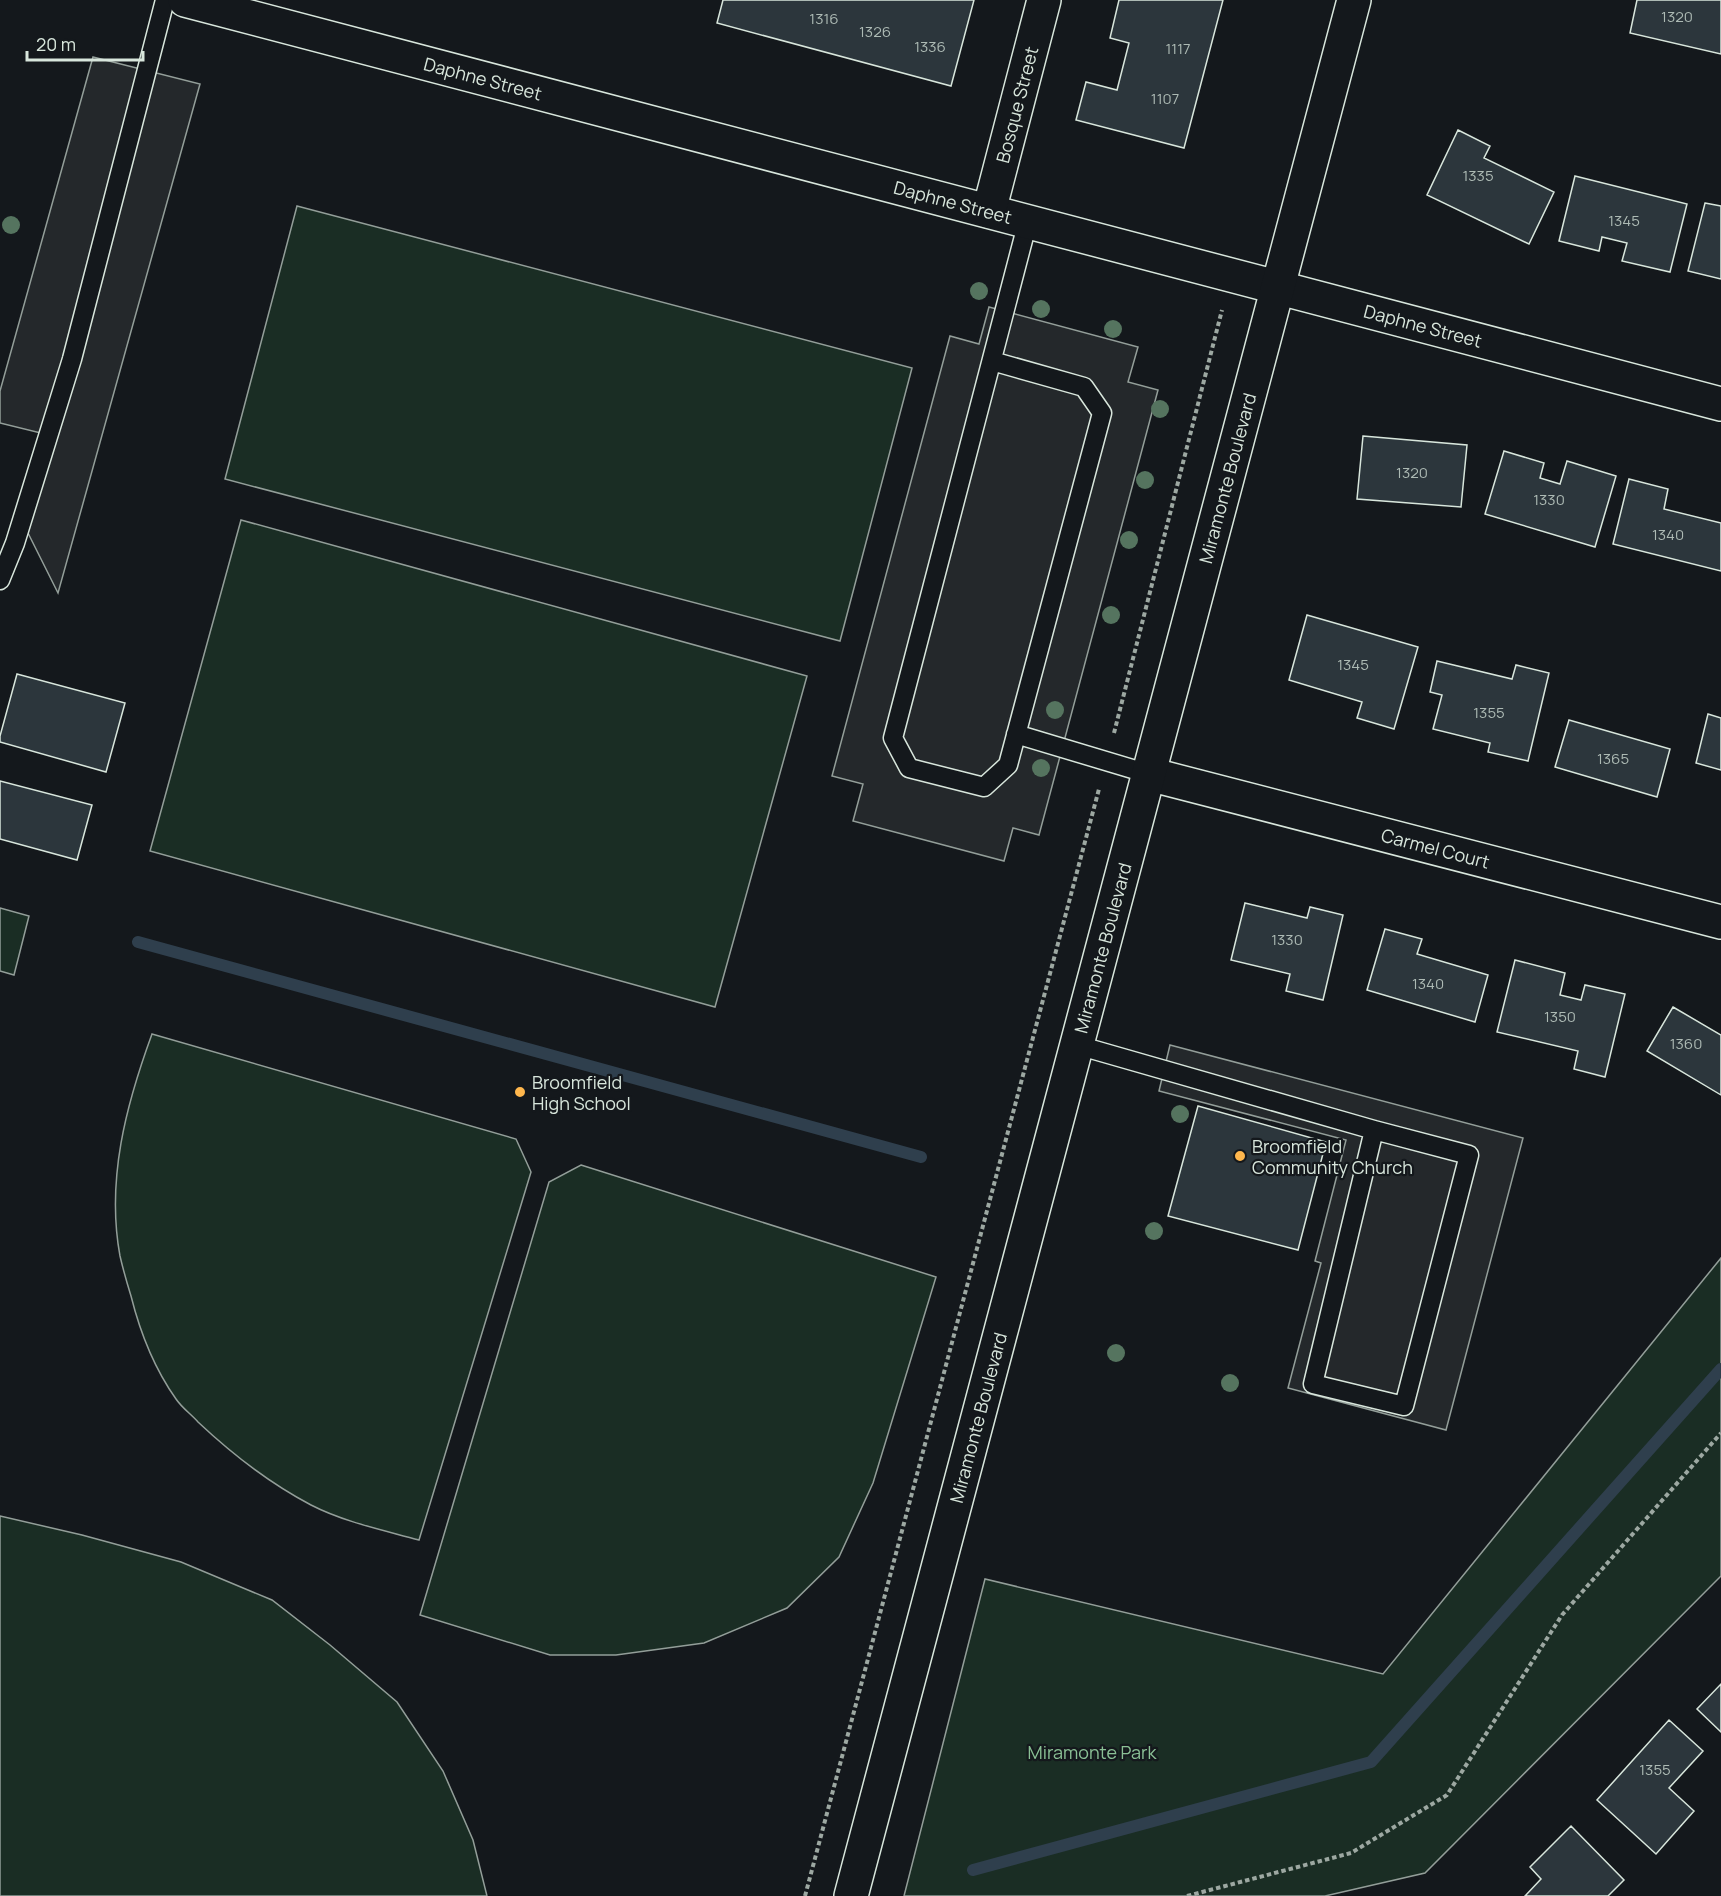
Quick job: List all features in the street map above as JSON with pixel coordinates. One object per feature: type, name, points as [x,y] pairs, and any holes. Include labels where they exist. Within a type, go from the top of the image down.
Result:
[{"type":"street","name":"Daphne Street","points":[[185,0],[1721,404]]},
{"type":"street","name":"Bosque Street","points":[[989,211],[1044,0]]},
{"type":"street","name":"Miramonte Boulevard","points":[[851,1896],[1354,0]]},
{"type":"street","name":"Carmel Court","points":[[1149,774],[1721,922]]},
{"type":"lane","points":[[0,580],[15,543],[72,359],[165,0]]},
{"type":"lane","points":[[992,361],[1084,387],[1102,413],[1008,765],[984,787],[909,768],[893,738],[1028,221]]},
{"type":"lane","points":[[1016,734],[1149,774]]},
{"type":"lane","points":[[1077,1045],[1469,1155],[1404,1406],[1313,1384],[1374,1130]]},
{"type":"path","points":[[805,1896],[1107,761],[1231,276]]},
{"type":"path","points":[[1187,1896],[1351,1853],[1447,1795],[1562,1616],[1721,1433]]},
{"type":"green space","points":[[297,206],[912,368],[840,641],[225,479]]},
{"type":"green space","points":[[241,520],[807,676],[715,1007],[150,851]]},
{"type":"green space","points":[[0,908],[29,916],[14,975],[0,971]]},
{"type":"green space","points":[[152,1034],[516,1139],[531,1172],[419,1540],[337,1516],[311,1505],[266,1478],[224,1445],[178,1402],[154,1362],[143,1336],[122,1266],[116,1228],[115,1199],[121,1143],[127,1115]]},
{"type":"green space","points":[[581,1165],[936,1277],[873,1483],[839,1557],[787,1608],[704,1643],[616,1655],[550,1655],[420,1615],[549,1182]]},
{"type":"green space","name":"Miramonte Park","points":[[1721,1258],[1721,1576],[1425,1873],[1325,1896],[904,1896],[985,1579],[1383,1674]]},
{"type":"green space","points":[[0,1516],[181,1562],[272,1600],[330,1645],[397,1702],[443,1771],[473,1840],[487,1896],[0,1896]]},
{"type":"shaded area","points":[[93,57],[200,84],[58,593],[19,515],[49,435],[0,423],[0,391]]},
{"type":"shaded area","points":[[989,307],[1138,347],[1128,382],[1158,390],[1039,835],[1013,828],[1004,861],[853,821],[863,784],[832,776],[950,336],[979,344]]},
{"type":"shaded area","points":[[1170,1045],[1523,1138],[1446,1430],[1288,1388],[1321,1263],[1315,1261],[1346,1140],[1159,1091]]},
{"type":"building","points":[[723,0],[974,0],[951,86],[717,23]]},
{"type":"building","points":[[1119,0],[1223,0],[1184,148],[1076,120],[1086,82],[1117,90],[1129,43],[1110,38]]},
{"type":"building","points":[[1637,0],[1721,0],[1721,54],[1630,33]]},
{"type":"building","points":[[1458,130],[1490,146],[1484,158],[1554,192],[1529,244],[1427,195]]},
{"type":"building","points":[[1575,176],[1687,204],[1670,272],[1622,261],[1627,243],[1602,237],[1599,251],[1559,241]]},
{"type":"building","points":[[1705,203],[1721,206],[1721,279],[1688,271]]},
{"type":"building","points":[[1363,436],[1467,445],[1461,507],[1357,499]]},
{"type":"building","points":[[1504,451],[1544,463],[1540,478],[1560,484],[1567,461],[1616,476],[1595,547],[1485,514]]},
{"type":"building","points":[[1629,479],[1668,489],[1664,509],[1721,523],[1721,571],[1613,544]]},
{"type":"building","points":[[1307,615],[1418,647],[1394,729],[1357,718],[1362,702],[1289,680]]},
{"type":"building","points":[[1437,661],[1512,679],[1516,665],[1549,673],[1528,761],[1488,752],[1490,743],[1433,729],[1442,695],[1430,692]]},
{"type":"building","points":[[17,674],[125,703],[106,772],[0,742]]},
{"type":"building","points":[[1708,714],[1721,718],[1721,770],[1696,763]]},
{"type":"building","points":[[1569,720],[1670,749],[1657,797],[1555,767]]},
{"type":"building","points":[[0,781],[92,805],[77,860],[0,839]]},
{"type":"building","points":[[1245,903],[1307,918],[1310,907],[1343,915],[1323,1000],[1286,991],[1290,974],[1231,960]]},
{"type":"building","points":[[1385,929],[1422,939],[1417,954],[1488,975],[1475,1022],[1367,990]]},
{"type":"building","points":[[1515,960],[1565,973],[1560,995],[1581,1000],[1585,985],[1625,994],[1605,1077],[1574,1069],[1578,1051],[1497,1032]]},
{"type":"building","points":[[1673,1007],[1721,1035],[1721,1095],[1647,1051]]},
{"type":"building","points":[[1198,1106],[1326,1142],[1298,1250],[1168,1216]]},
{"type":"building","points":[[1721,1684],[1721,1732],[1697,1709]]},
{"type":"building","points":[[1669,1720],[1703,1751],[1669,1788],[1694,1811],[1656,1854],[1597,1800]]},
{"type":"building","points":[[1571,1826],[1624,1880],[1608,1896],[1525,1896],[1541,1879],[1530,1867]]},
{"type":"waterway","points":[[138,942],[921,1157]]},
{"type":"waterway","points":[[973,1870],[1371,1762],[1721,1369]]},
{"type":"place","name":"Broomfield High School","points":[[520,1092]]},
{"type":"place","name":"Broomfield Community Church","points":[[1240,1156]]}]
